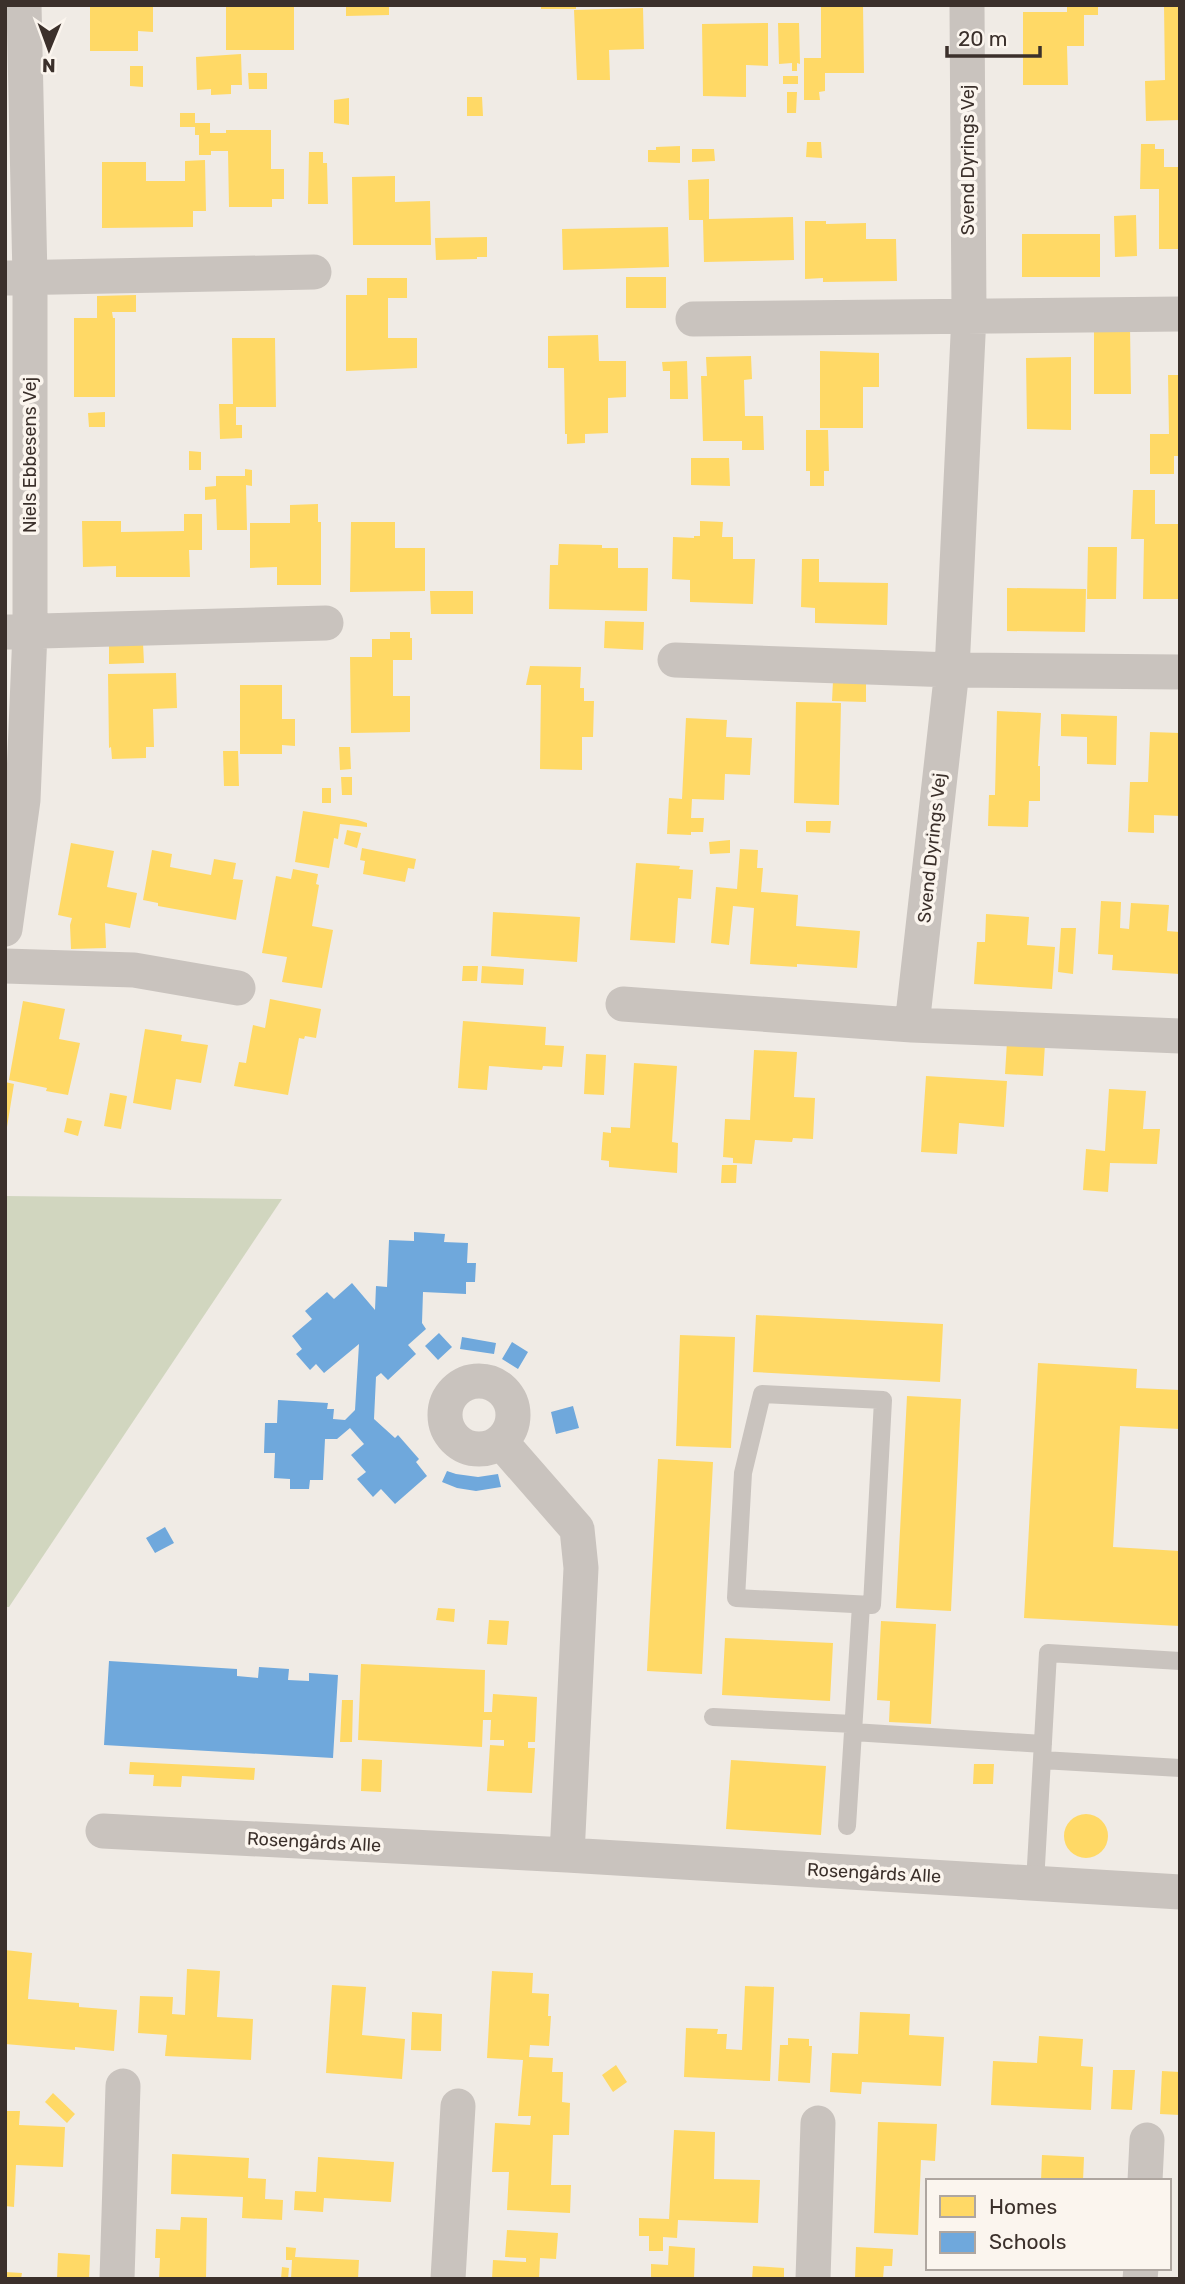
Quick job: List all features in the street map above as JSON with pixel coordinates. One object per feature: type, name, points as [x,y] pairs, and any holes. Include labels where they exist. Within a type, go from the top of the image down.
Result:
[{"type":"street","name":"Niels Ebbesens Vej","points":[[5,929],[23,800],[18,632],[17,278],[24,5]]},
{"type":"street","name":"Svend Dyrings Vej","points":[[912,1025],[951,670],[969,315],[967,5]]},
{"type":"street","points":[[17,278],[314,272]]},
{"type":"street","points":[[693,319],[1180,314]]},
{"type":"street","points":[[18,632],[326,624]]},
{"type":"street","points":[[675,660],[951,670],[1180,672]]},
{"type":"street","points":[[5,967],[134,970],[237,988]]},
{"type":"street","points":[[623,1004],[912,1025],[1180,1036]]},
{"type":"street","points":[[501,1442],[577,1529],[581,1568],[567,1855]]},
{"type":"street","name":"Rosengårds Alle","points":[[103,1831],[567,1855],[1180,1892]]},
{"type":"street","points":[[117,2279],[123,2086]]},
{"type":"street","points":[[447,2279],[458,2106]]},
{"type":"street","points":[[813,2279],[818,2123]]},
{"type":"street","points":[[1145,2179],[1147,2140]]},
{"type":"lane","points":[[762,1394],[883,1400],[872,1605],[861,1605],[736,1598],[743,1473],[762,1394]]},
{"type":"lane","points":[[847,1826],[861,1605]]},
{"type":"lane","points":[[1035,1883],[1048,1653],[1180,1661]]},
{"type":"lane","points":[[713,1717],[853,1728],[1180,1768]]},
{"type":"green space","points":[[5,1196],[282,1199],[9,1607],[5,1607]]},
{"type":"building: Homes","points":[[90,5],[153,5],[153,32],[138,31],[138,51],[90,51]]},
{"type":"building: Homes","points":[[226,5],[294,5],[294,50],[226,50]]},
{"type":"building: Homes","points":[[346,5],[389,5],[389,15],[346,16]]},
{"type":"building: Homes","points":[[541,5],[576,5],[576,9],[541,9]]},
{"type":"building: Homes","points":[[821,5],[863,5],[864,73],[825,73],[825,91],[819,92],[820,100],[804,100],[804,58],[821,58]]},
{"type":"building: Homes","points":[[1067,5],[1098,5],[1098,15],[1084,15],[1084,46],[1067,46],[1068,85],[1023,85],[1023,12],[1067,12]]},
{"type":"building: Homes","points":[[1164,5],[1180,5],[1180,120],[1146,121],[1145,81],[1165,80]]},
{"type":"building: Homes","points":[[643,8],[644,49],[609,50],[610,80],[577,80],[574,10]]},
{"type":"building: Homes","points":[[768,23],[768,66],[746,65],[746,97],[703,96],[702,24]]},
{"type":"building: Homes","points":[[778,23],[799,23],[800,64],[797,63],[797,71],[792,71],[792,63],[779,64]]},
{"type":"building: Homes","points":[[241,54],[242,85],[231,85],[231,94],[211,95],[211,89],[197,90],[196,57]]},
{"type":"building: Homes","points":[[130,66],[143,66],[143,87],[130,86]]},
{"type":"building: Homes","points":[[248,73],[267,73],[267,89],[249,89]]},
{"type":"building: Homes","points":[[783,76],[798,76],[798,84],[783,84]]},
{"type":"building: Homes","points":[[787,92],[797,92],[796,113],[787,113]]},
{"type":"building: Homes","points":[[467,97],[482,97],[483,116],[467,116]]},
{"type":"building: Homes","points":[[349,98],[349,125],[334,123],[334,100]]},
{"type":"building: Homes","points":[[180,113],[195,113],[195,123],[210,123],[210,133],[226,133],[226,130],[271,130],[271,169],[284,169],[284,199],[272,199],[272,207],[229,207],[228,151],[211,151],[211,155],[199,155],[199,135],[195,135],[195,127],[180,127]]},
{"type":"building: Homes","points":[[807,142],[821,142],[822,158],[806,157]]},
{"type":"building: Homes","points":[[1141,144],[1155,144],[1155,149],[1164,149],[1164,167],[1180,167],[1180,249],[1159,249],[1159,189],[1140,189]]},
{"type":"building: Homes","points":[[680,146],[680,163],[648,162],[648,150]]},
{"type":"building: Homes","points":[[692,149],[714,149],[715,161],[692,162]]},
{"type":"building: Homes","points":[[309,152],[323,152],[323,163],[327,163],[328,204],[308,204]]},
{"type":"building: Homes","points":[[205,160],[206,211],[193,211],[193,227],[102,228],[102,162],[146,162],[146,181],[185,181],[185,161]]},
{"type":"building: Homes","points":[[395,176],[395,202],[430,201],[431,245],[353,245],[352,177]]},
{"type":"building: Homes","points":[[709,179],[709,219],[793,217],[794,260],[704,262],[703,220],[689,220],[688,180]]},
{"type":"building: Homes","points":[[1136,215],[1137,256],[1115,257],[1114,216]]},
{"type":"building: Homes","points":[[805,221],[826,221],[826,224],[866,223],[866,239],[896,239],[897,281],[823,282],[823,278],[805,279]]},
{"type":"building: Homes","points":[[668,227],[669,267],[563,270],[562,229]]},
{"type":"building: Homes","points":[[1022,234],[1100,234],[1100,277],[1022,277]]},
{"type":"building: Homes","points":[[487,237],[487,257],[436,260],[435,238]]},
{"type":"building: Homes","points":[[626,277],[666,277],[666,308],[626,308]]},
{"type":"building: Homes","points":[[367,278],[407,278],[407,298],[388,298],[388,338],[417,338],[417,368],[346,371],[346,295],[367,295]]},
{"type":"building: Homes","points":[[136,295],[136,312],[112,312],[115,318],[115,397],[74,397],[74,318],[97,318],[97,296]]},
{"type":"building: Homes","points":[[1094,327],[1130,327],[1131,394],[1094,394]]},
{"type":"building: Homes","points":[[598,335],[599,361],[626,361],[626,397],[608,398],[608,433],[585,434],[585,443],[567,444],[564,368],[548,368],[548,336]]},
{"type":"building: Homes","points":[[232,338],[275,338],[276,407],[236,407],[236,425],[242,425],[242,438],[220,439],[219,404],[233,404]]},
{"type":"building: Homes","points":[[820,351],[879,353],[879,387],[863,387],[863,428],[820,428]]},
{"type":"building: Homes","points":[[751,356],[752,379],[744,380],[745,416],[763,416],[764,450],[742,450],[742,441],[703,441],[701,376],[707,376],[706,357]]},
{"type":"building: Homes","points":[[1071,357],[1071,430],[1027,429],[1026,358]]},
{"type":"building: Homes","points":[[687,361],[688,399],[670,399],[670,371],[663,371],[662,362]]},
{"type":"building: Homes","points":[[1168,375],[1180,375],[1180,456],[1174,456],[1174,474],[1150,474],[1150,434],[1169,434]]},
{"type":"building: Homes","points":[[105,412],[105,427],[89,427],[88,413]]},
{"type":"building: Homes","points":[[806,430],[828,430],[829,471],[824,471],[824,486],[810,486],[810,471],[806,471]]},
{"type":"building: Homes","points":[[189,451],[201,452],[201,470],[189,470]]},
{"type":"building: Homes","points":[[691,458],[729,458],[730,486],[691,485]]},
{"type":"building: Homes","points":[[245,469],[252,470],[252,486],[246,485],[247,530],[217,530],[216,499],[205,500],[205,487],[216,486],[216,476],[245,476]]},
{"type":"building: Homes","points":[[1133,490],[1155,490],[1155,524],[1180,524],[1180,599],[1143,599],[1144,539],[1131,539]]},
{"type":"building: Homes","points":[[318,504],[318,522],[321,522],[321,585],[277,585],[277,567],[250,568],[250,523],[290,523],[290,505]]},
{"type":"building: Homes","points":[[184,514],[202,514],[202,550],[189,550],[190,577],[116,577],[116,566],[83,567],[82,521],[121,521],[121,532],[184,531]]},
{"type":"building: Homes","points":[[700,521],[723,522],[722,537],[733,537],[733,559],[755,559],[753,604],[690,602],[690,580],[672,579],[673,537],[700,536]]},
{"type":"building: Homes","points":[[351,522],[395,522],[395,548],[425,548],[425,591],[350,592]]},
{"type":"building: Homes","points":[[559,544],[618,548],[618,568],[648,568],[647,611],[549,609],[550,565],[558,565]]},
{"type":"building: Homes","points":[[1088,547],[1117,547],[1116,599],[1087,599]]},
{"type":"building: Homes","points":[[802,559],[819,559],[819,582],[888,583],[887,625],[815,623],[815,608],[801,607]]},
{"type":"building: Homes","points":[[1007,588],[1086,589],[1085,632],[1007,631]]},
{"type":"building: Homes","points":[[430,591],[473,591],[473,614],[431,614]]},
{"type":"building: Homes","points":[[605,621],[644,622],[643,650],[604,648]]},
{"type":"building: Homes","points":[[390,632],[410,632],[412,638],[412,660],[393,660],[393,696],[410,696],[410,732],[351,733],[350,657],[372,657],[372,639],[390,639]]},
{"type":"building: Homes","points":[[143,643],[144,663],[109,664],[109,644]]},
{"type":"building: Homes","points":[[530,666],[581,667],[580,688],[584,688],[584,701],[594,701],[593,737],[582,737],[582,770],[540,769],[541,685],[526,685]]},
{"type":"building: Homes","points":[[176,673],[177,708],[153,709],[154,747],[146,747],[146,758],[112,759],[111,747],[109,748],[108,674]]},
{"type":"building: Homes","points":[[833,681],[866,682],[866,702],[832,701]]},
{"type":"building: Homes","points":[[240,685],[282,685],[282,719],[295,719],[295,746],[282,745],[282,754],[240,754]]},
{"type":"building: Homes","points":[[796,702],[841,703],[839,805],[794,803]]},
{"type":"building: Homes","points":[[997,711],[1041,713],[1038,766],[1040,801],[1029,801],[1028,827],[988,826],[989,795],[995,795]]},
{"type":"building: Homes","points":[[1061,714],[1117,716],[1116,765],[1087,764],[1087,737],[1061,736]]},
{"type":"building: Homes","points":[[686,718],[727,720],[726,737],[752,738],[750,775],[725,774],[724,800],[692,799],[691,818],[704,818],[703,832],[691,832],[691,835],[667,834],[669,798],[682,799]]},
{"type":"building: Homes","points":[[1150,732],[1180,733],[1180,816],[1154,815],[1154,833],[1128,832],[1130,782],[1148,782]]},
{"type":"building: Homes","points":[[339,747],[350,747],[351,769],[340,770]]},
{"type":"building: Homes","points":[[223,751],[238,751],[239,786],[224,786]]},
{"type":"building: Homes","points":[[341,777],[352,777],[352,795],[342,795]]},
{"type":"building: Homes","points":[[322,788],[331,788],[331,803],[322,803]]},
{"type":"building: Homes","points":[[303,811],[358,820],[367,823],[367,827],[340,824],[338,839],[334,838],[329,868],[295,862]]},
{"type":"building: Homes","points":[[806,821],[831,821],[830,833],[806,832]]},
{"type":"building: Homes","points":[[347,830],[361,833],[357,848],[344,844]]},
{"type":"building: Homes","points":[[730,840],[730,853],[710,854],[709,842]]},
{"type":"building: Homes","points":[[71,843],[114,851],[107,887],[137,893],[130,928],[105,923],[106,948],[71,949],[72,918],[58,915]]},
{"type":"building: Homes","points":[[362,848],[416,859],[414,869],[408,868],[405,882],[363,874],[365,861],[360,860]]},
{"type":"building: Homes","points":[[740,849],[758,850],[757,868],[763,868],[761,892],[798,895],[796,926],[860,931],[857,968],[750,964],[754,908],[733,906],[729,945],[711,943],[716,887],[737,889]]},
{"type":"building: Homes","points":[[152,850],[172,854],[170,867],[211,875],[214,859],[236,863],[233,879],[243,880],[236,920],[158,906],[158,903],[143,900]]},
{"type":"building: Homes","points":[[636,863],[680,866],[679,869],[693,870],[691,899],[678,898],[675,943],[630,940]]},
{"type":"building: Homes","points":[[293,869],[318,874],[316,884],[319,885],[312,926],[333,930],[322,988],[282,982],[287,957],[262,953],[276,876],[291,879]]},
{"type":"building: Homes","points":[[1101,901],[1121,902],[1120,928],[1129,929],[1131,903],[1169,905],[1167,931],[1180,932],[1180,974],[1112,970],[1113,955],[1098,954]]},
{"type":"building: Homes","points":[[493,912],[580,917],[577,962],[491,956]]},
{"type":"building: Homes","points":[[986,914],[1029,917],[1027,945],[1055,947],[1052,989],[974,984],[977,942],[985,942]]},
{"type":"building: Homes","points":[[1061,928],[1076,928],[1073,974],[1058,972]]},
{"type":"building: Homes","points":[[463,966],[478,966],[477,981],[462,981]]},
{"type":"building: Homes","points":[[482,966],[524,969],[523,985],[481,983]]},
{"type":"building: Homes","points":[[270,999],[321,1009],[316,1038],[299,1038],[288,1095],[234,1086],[239,1062],[246,1063],[253,1025],[265,1028]]},
{"type":"building: Homes","points":[[23,1001],[65,1009],[59,1039],[80,1043],[68,1095],[9,1080]]},
{"type":"building: Homes","points":[[463,1021],[546,1027],[545,1045],[564,1046],[562,1067],[543,1066],[542,1070],[489,1066],[487,1090],[458,1088]]},
{"type":"building: Homes","points":[[145,1029],[182,1035],[181,1041],[208,1045],[201,1083],[176,1079],[171,1110],[133,1103]]},
{"type":"building: Homes","points":[[1007,1042],[1045,1044],[1043,1076],[1005,1074]]},
{"type":"building: Homes","points":[[754,1050],[797,1052],[794,1097],[815,1098],[813,1139],[793,1138],[792,1142],[755,1140],[752,1164],[733,1163],[733,1158],[723,1157],[725,1119],[750,1120]]},
{"type":"building: Homes","points":[[586,1054],[606,1055],[604,1095],[584,1094]]},
{"type":"building: Homes","points":[[634,1063],[677,1066],[672,1142],[678,1143],[677,1173],[609,1167],[609,1161],[601,1160],[603,1132],[611,1133],[611,1127],[630,1128]]},
{"type":"building: Homes","points":[[926,1076],[1007,1081],[1004,1127],[959,1123],[957,1154],[921,1152]]},
{"type":"building: Homes","points":[[5,1082],[14,1084],[7,1127],[5,1126]]},
{"type":"building: Homes","points":[[1109,1089],[1146,1091],[1143,1129],[1160,1129],[1157,1164],[1110,1163],[1108,1192],[1083,1190],[1086,1149],[1105,1151]]},
{"type":"building: Homes","points":[[110,1093],[127,1096],[121,1129],[104,1126]]},
{"type":"building: Homes","points":[[67,1118],[82,1121],[78,1136],[64,1132]]},
{"type":"building: Homes","points":[[722,1165],[737,1165],[736,1183],[721,1183]]},
{"type":"building: Homes","points":[[756,1315],[943,1324],[940,1382],[753,1372]]},
{"type":"building: Homes","points":[[680,1335],[735,1337],[731,1448],[676,1446]]},
{"type":"building: Homes","points":[[1038,1363],[1137,1369],[1136,1388],[1180,1390],[1180,1429],[1120,1426],[1113,1547],[1180,1551],[1180,1626],[1024,1618]]},
{"type":"building: Homes","points":[[907,1396],[961,1399],[951,1611],[896,1608]]},
{"type":"building: Homes","points":[[658,1459],[713,1462],[702,1674],[647,1671]]},
{"type":"building: Homes","points":[[438,1608],[455,1609],[454,1622],[436,1620]]},
{"type":"building: Homes","points":[[489,1620],[509,1621],[507,1645],[487,1644]]},
{"type":"building: Homes","points":[[881,1621],[936,1624],[931,1724],[889,1722],[890,1701],[877,1700]]},
{"type":"building: Homes","points":[[725,1638],[833,1643],[830,1701],[722,1695]]},
{"type":"building: Homes","points":[[361,1664],[485,1670],[484,1712],[492,1712],[493,1694],[537,1697],[535,1742],[528,1742],[528,1748],[535,1748],[532,1793],[487,1791],[490,1745],[504,1746],[504,1740],[490,1740],[491,1720],[483,1720],[482,1747],[358,1740]]},
{"type":"building: Homes","points":[[342,1700],[353,1700],[352,1742],[340,1742]]},
{"type":"building: Homes","points":[[362,1759],[382,1760],[381,1792],[361,1791]]},
{"type":"building: Homes","points":[[731,1760],[826,1766],[821,1835],[726,1829]]},
{"type":"building: Homes","points":[[130,1762],[255,1768],[254,1780],[182,1776],[181,1787],[153,1786],[154,1775],[129,1774]]},
{"type":"building: Homes","points":[[974,1764],[994,1764],[993,1784],[973,1784]]},
{"type":"building: Homes","points":[[1086,1814],[1102,1820],[1108,1836],[1102,1852],[1086,1858],[1070,1852],[1064,1836],[1070,1820]]},
{"type":"building: Homes","points":[[5,1950],[32,1953],[28,1999],[79,2003],[79,2007],[117,2010],[114,2051],[5,2044]]},
{"type":"building: Homes","points":[[187,1969],[220,1971],[217,2017],[253,2019],[251,2060],[165,2056],[167,2035],[138,2033],[140,1996],[173,1997],[172,2014],[185,2015]]},
{"type":"building: Homes","points":[[492,1971],[533,1973],[532,1993],[549,1994],[549,2046],[530,2045],[529,2057],[553,2058],[552,2072],[563,2072],[562,2102],[570,2103],[569,2135],[553,2135],[551,2185],[571,2185],[570,2213],[507,2210],[509,2172],[492,2172],[495,2123],[530,2125],[531,2116],[518,2116],[523,2060],[487,2058]]},
{"type":"building: Homes","points":[[332,1985],[366,1987],[362,2035],[405,2039],[402,2079],[326,2073]]},
{"type":"building: Homes","points":[[745,1986],[774,1987],[770,2081],[684,2077],[686,2028],[718,2029],[717,2034],[727,2034],[726,2049],[742,2050]]},
{"type":"building: Homes","points":[[412,2012],[442,2014],[441,2051],[411,2050]]},
{"type":"building: Homes","points":[[860,2012],[910,2014],[909,2035],[944,2037],[941,2086],[862,2082],[861,2094],[830,2092],[832,2053],[858,2054]]},
{"type":"building: Homes","points":[[1039,2036],[1083,2039],[1081,2066],[1093,2067],[1091,2110],[991,2105],[993,2061],[1037,2063]]},
{"type":"building: Homes","points":[[788,2038],[809,2039],[809,2046],[812,2046],[810,2083],[778,2081],[780,2045],[788,2045]]},
{"type":"building: Homes","points":[[616,2065],[627,2082],[613,2092],[602,2075]]},
{"type":"building: Homes","points":[[1113,2070],[1135,2070],[1132,2110],[1111,2109]]},
{"type":"building: Homes","points":[[1162,2071],[1180,2072],[1180,2115],[1160,2114]]},
{"type":"building: Homes","points":[[53,2093],[75,2114],[67,2123],[45,2102]]},
{"type":"building: Homes","points":[[5,2111],[20,2111],[19,2125],[65,2127],[63,2167],[16,2165],[14,2207],[5,2206]]},
{"type":"building: Homes","points":[[878,2122],[937,2124],[935,2161],[921,2160],[918,2235],[874,2233]]},
{"type":"building: Homes","points":[[674,2130],[715,2132],[714,2179],[760,2180],[758,2223],[678,2220],[677,2238],[663,2237],[663,2251],[649,2251],[649,2236],[639,2236],[639,2218],[669,2219]]},
{"type":"building: Homes","points":[[172,2154],[249,2158],[248,2178],[266,2179],[265,2199],[283,2200],[282,2220],[242,2218],[243,2197],[171,2194]]},
{"type":"building: Homes","points":[[1042,2155],[1084,2157],[1083,2179],[1041,2179]]},
{"type":"building: Homes","points":[[318,2157],[394,2162],[391,2202],[324,2198],[323,2212],[294,2210],[295,2191],[316,2192]]},
{"type":"building: Homes","points":[[181,2217],[207,2218],[206,2279],[159,2279],[160,2258],[155,2258],[156,2229],[180,2230]]},
{"type":"building: Homes","points":[[507,2230],[558,2233],[556,2259],[540,2258],[539,2279],[492,2279],[493,2260],[526,2262],[526,2258],[505,2257]]},
{"type":"building: Homes","points":[[669,2246],[695,2248],[694,2279],[651,2279],[651,2264],[668,2265]]},
{"type":"building: Homes","points":[[286,2247],[296,2248],[295,2257],[359,2260],[358,2279],[291,2279],[292,2260],[286,2260]]},
{"type":"building: Homes","points":[[856,2247],[893,2249],[892,2266],[884,2266],[883,2279],[855,2279]]},
{"type":"building: Homes","points":[[58,2253],[90,2255],[89,2279],[57,2279]]},
{"type":"building: Homes","points":[[753,2266],[784,2268],[784,2279],[752,2279]]},
{"type":"building: Homes","points":[[282,2267],[289,2268],[288,2279],[281,2279]]},
{"type":"building: Homes","points":[[5,2272],[22,2273],[21,2279],[5,2279]]},
{"type":"building: Schools","points":[[414,1232],[445,1234],[444,1242],[468,1243],[467,1263],[476,1263],[475,1282],[466,1282],[466,1294],[423,1292],[422,1323],[426,1329],[408,1345],[416,1354],[388,1380],[381,1373],[376,1377],[374,1419],[395,1438],[398,1435],[419,1459],[416,1462],[427,1476],[395,1504],[381,1489],[373,1497],[357,1479],[366,1472],[351,1455],[364,1444],[350,1428],[337,1439],[325,1439],[323,1480],[310,1480],[309,1489],[290,1489],[290,1479],[274,1478],[275,1453],[264,1453],[265,1423],[277,1423],[278,1400],[328,1403],[327,1409],[334,1409],[333,1419],[345,1420],[355,1410],[359,1344],[324,1373],[316,1364],[310,1370],[296,1354],[302,1349],[292,1336],[312,1319],[305,1311],[327,1292],[334,1299],[352,1283],[375,1310],[376,1286],[387,1287],[389,1240],[414,1241]]},
{"type":"building: Schools","points":[[439,1333],[452,1347],[438,1360],[425,1346]]},
{"type":"building: Schools","points":[[462,1337],[496,1343],[494,1354],[460,1349]]},
{"type":"building: Schools","points":[[512,1342],[528,1352],[518,1369],[502,1359]]},
{"type":"building: Schools","points":[[573,1406],[579,1428],[556,1434],[551,1412]]},
{"type":"building: Schools","points":[[447,1471],[478,1477],[498,1474],[501,1487],[476,1491],[457,1488],[442,1482]]},
{"type":"building: Schools","points":[[165,1527],[174,1543],[155,1553],[146,1538]]},
{"type":"building: Schools","points":[[109,1661],[237,1669],[237,1676],[258,1678],[259,1667],[289,1669],[288,1680],[309,1681],[309,1673],[338,1675],[333,1758],[104,1745]]}]
